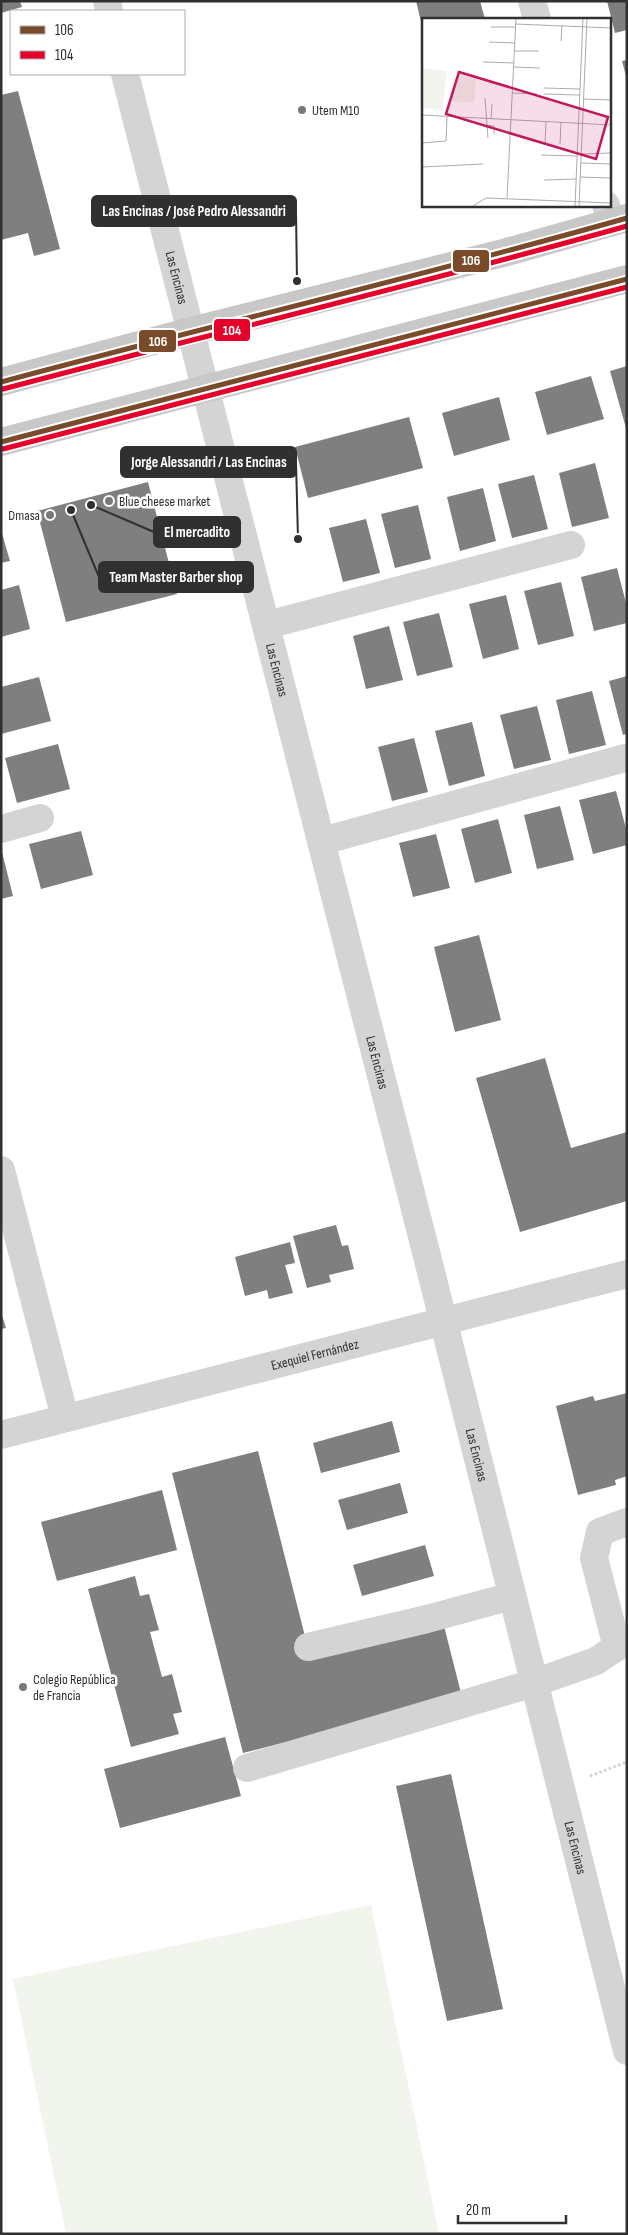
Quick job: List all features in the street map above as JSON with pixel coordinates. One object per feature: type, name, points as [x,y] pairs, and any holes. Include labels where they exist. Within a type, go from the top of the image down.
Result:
[{"type":"main road","points":[[1,382],[191,331],[507,252],[614,215]]},
{"type":"main road","points":[[1,442],[627,279]]},
{"type":"street","points":[[532,1],[537,18]]},
{"type":"street","name":"Las Encinas","points":[[125,75],[322,841],[627,2051]]},
{"type":"street","points":[[267,625],[571,546]]},
{"type":"street","points":[[322,841],[625,758]]},
{"type":"street","points":[[1,829],[40,818]]},
{"type":"street","points":[[1,1170],[65,1418]]},
{"type":"street","name":"Exequiel Fernández","points":[[1,1435],[627,1274]]},
{"type":"street","points":[[247,1768],[534,1683],[596,1661],[622,1644],[594,1558],[600,1532],[627,1522]]},
{"type":"street","points":[[308,1647],[427,1619],[512,1596]]},
{"type":"shaded area","points":[[371,1905],[439,2234],[66,2234],[13,1979]]},
{"type":"building","points":[[1,1],[20,1],[22,7],[1,13]]},
{"type":"building","points":[[416,1],[480,1],[485,18],[422,18],[422,26]]},
{"type":"building","points":[[607,1],[627,1],[627,30],[615,33]]},
{"type":"building","points":[[627,60],[627,76],[626,76],[622,61]]},
{"type":"building","points":[[18,91],[60,249],[34,256],[28,233],[1,240],[1,95]]},
{"type":"building","points":[[627,366],[627,428],[626,428],[610,371]]},
{"type":"building","points":[[591,376],[604,419],[547,435],[535,392]]},
{"type":"building","points":[[499,397],[510,440],[454,456],[442,413]]},
{"type":"building","points":[[409,417],[423,468],[308,498],[295,447]]},
{"type":"building","points":[[595,463],[609,518],[572,527],[559,473]]},
{"type":"building","points":[[534,475],[548,529],[512,538],[498,484]]},
{"type":"building","points":[[148,482],[177,594],[66,622],[37,511]]},
{"type":"building","points":[[483,488],[496,541],[460,551],[447,497]]},
{"type":"building","points":[[418,505],[431,559],[395,568],[381,514]]},
{"type":"building","points":[[366,519],[380,573],[343,582],[329,528]]},
{"type":"building","points":[[1,530],[10,561],[1,563]]},
{"type":"building","points":[[617,568],[627,607],[627,623],[594,631],[581,577]]},
{"type":"building","points":[[561,582],[574,636],[538,645],[524,591]]},
{"type":"building","points":[[19,585],[30,629],[1,637],[1,590]]},
{"type":"building","points":[[506,595],[519,649],[483,659],[469,604]]},
{"type":"building","points":[[439,613],[453,667],[417,676],[403,622]]},
{"type":"building","points":[[389,626],[403,680],[366,689],[353,636]]},
{"type":"building","points":[[627,676],[627,734],[623,735],[609,681]]},
{"type":"building","points":[[39,677],[51,721],[1,734],[1,687]]},
{"type":"building","points":[[592,691],[606,745],[569,754],[556,700]]},
{"type":"building","points":[[537,706],[551,760],[514,769],[500,715]]},
{"type":"building","points":[[472,722],[485,776],[449,786],[435,731]]},
{"type":"building","points":[[414,738],[428,792],[392,801],[378,747]]},
{"type":"building","points":[[58,744],[70,789],[17,803],[5,758]]},
{"type":"building","points":[[616,791],[627,832],[627,845],[593,854],[579,800]]},
{"type":"building","points":[[560,806],[574,860],[537,869],[524,815]]},
{"type":"building","points":[[498,819],[512,873],[475,883],[461,829]]},
{"type":"building","points":[[81,831],[93,875],[41,889],[29,844]]},
{"type":"building","points":[[436,834],[450,888],[413,897],[399,843]]},
{"type":"building","points":[[1,853],[13,896],[1,899]]},
{"type":"building","points":[[479,935],[501,1020],[455,1032],[434,947]]},
{"type":"building","points":[[545,1058],[571,1148],[627,1132],[627,1201],[520,1232],[476,1078]]},
{"type":"building","points":[[336,1225],[342,1246],[348,1245],[354,1269],[329,1275],[331,1282],[307,1288],[293,1236]]},
{"type":"building","points":[[290,1242],[295,1263],[285,1265],[293,1293],[269,1299],[267,1290],[245,1296],[235,1257]]},
{"type":"building","points":[[1,1312],[6,1328],[1,1329]]},
{"type":"building","points":[[627,1393],[627,1476],[615,1480],[616,1485],[578,1495],[556,1406],[593,1396],[595,1401]]},
{"type":"building","points":[[392,1421],[400,1452],[321,1473],[313,1443]]},
{"type":"building","points":[[258,1451],[310,1656],[443,1622],[462,1697],[243,1753],[172,1473]]},
{"type":"building","points":[[400,1483],[408,1513],[347,1530],[338,1500]]},
{"type":"building","points":[[162,1490],[177,1550],[57,1581],[41,1522]]},
{"type":"building","points":[[425,1545],[434,1576],[362,1596],[353,1565]]},
{"type":"building","points":[[135,1576],[140,1596],[149,1594],[159,1630],[150,1632],[162,1677],[172,1674],[182,1712],[173,1714],[179,1734],[131,1747],[88,1589]]},
{"type":"building","points":[[225,1737],[241,1796],[120,1828],[104,1769]]},
{"type":"building","points":[[451,1774],[503,2009],[447,2021],[396,1786]]},
{"type":"transit line","name":"106","points":[[1,382],[471,261],[627,218]]},
{"type":"transit line","name":"104","points":[[3,389],[627,226]]},
{"type":"transit line","name":"106","points":[[1,442],[627,279]]},
{"type":"transit line","name":"104","points":[[3,449],[627,287]]},
{"type":"place","name":"Utem M10","points":[[302,110]]},
{"type":"place","name":"Las Encinas / José Pedro Alessandri","points":[[297,281]]},
{"type":"place","name":"Blue cheese market","points":[[109,501]]},
{"type":"place","name":"El mercadito","points":[[91,505]]},
{"type":"place","name":"Team Master Barber shop","points":[[71,510]]},
{"type":"place","name":"Dmasa","points":[[50,515]]},
{"type":"place","name":"Jorge Alessandri / Las Encinas","points":[[298,539]]},
{"type":"place","name":"Colegio República de Francia","points":[[23,1687]]}]
